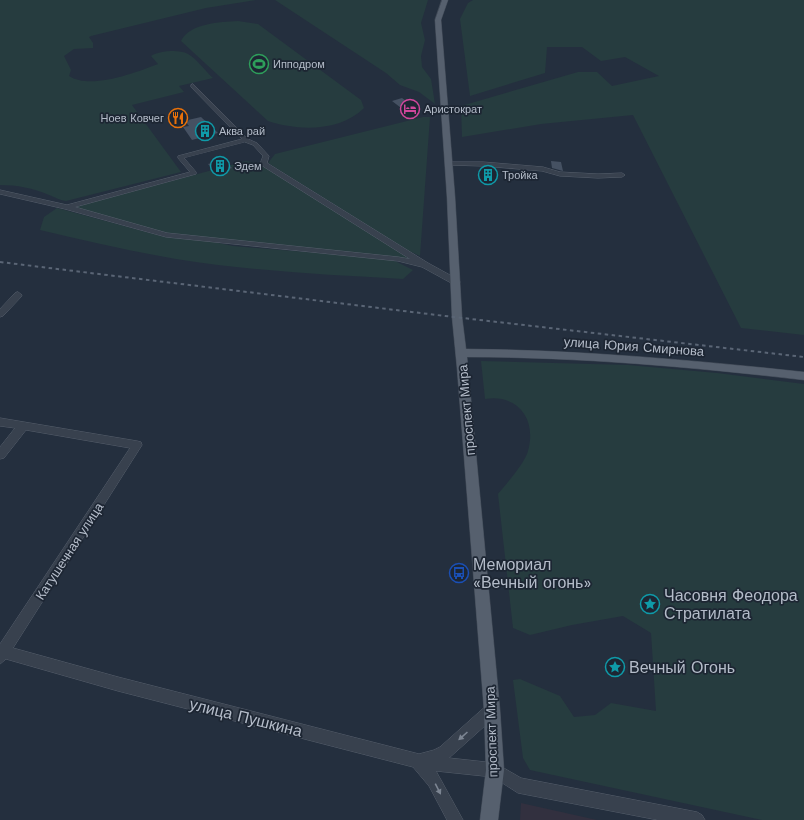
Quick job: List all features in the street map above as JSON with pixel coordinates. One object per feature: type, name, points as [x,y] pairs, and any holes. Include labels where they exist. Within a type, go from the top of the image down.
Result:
[{"type":"main road","name":"проспект Мира","points":[[445,0],[438,20],[449,164],[457,317],[492,710],[495,770],[489,820]]},
{"type":"main road","name":"улица Юрия Смирнова","points":[[461,353],[571,355],[626,358],[804,376]]},
{"type":"street","points":[[193,86],[246,140],[255,144],[266,156],[263,164],[425,265],[456,282]]},
{"type":"street","points":[[67,207],[194,173],[180,157],[246,140]]},
{"type":"street","points":[[449,164],[483,164],[541,169],[560,174],[582,176],[622,175]]},
{"type":"street","points":[[0,192],[67,207],[166,235],[398,259],[425,265]]},
{"type":"street","points":[[0,314],[18,295]]},
{"type":"street","points":[[0,422],[24,426]]},
{"type":"street","points":[[0,455],[24,426]]},
{"type":"street","name":"Катушечная улица","points":[[1,653],[137,445],[24,426]]},
{"type":"street","name":"улица Пушкина","points":[[1,653],[417,761],[495,770]]},
{"type":"street","points":[[455,820],[434,781],[417,761],[438,757],[492,710]]},
{"type":"street","points":[[495,770],[518,785],[697,820]]},
{"type":"shaded area","points":[[521,803],[597,820],[520,820]]},
{"type":"green space","points":[[0,0],[256,0],[206,8],[91,36],[89,37],[93,43],[93,48],[74,49],[64,56],[71,70],[69,76],[78,80],[100,81],[137,72],[158,64],[151,56],[174,51],[184,52],[191,56],[213,78],[179,86],[184,92],[132,105],[181,172],[66,201],[19,186],[0,185]]},
{"type":"green space","points":[[275,0],[428,0],[421,23],[425,40],[421,56],[422,67],[431,79],[435,104],[419,92],[400,85],[386,73]]},
{"type":"green space","points":[[473,0],[804,0],[804,335],[741,328],[633,115],[541,124],[462,137],[461,106],[578,72],[597,72],[612,86],[659,76],[625,57],[601,61],[582,47],[547,47],[545,73],[470,96],[460,19],[468,3]]},
{"type":"green space","name":"Ипподром","points":[[238,21],[258,24],[361,100],[364,108],[343,122],[318,127],[292,127],[268,121],[181,41],[191,30],[198,27],[214,23]]},
{"type":"green space","points":[[423,117],[430,117],[420,256],[407,250],[268,163],[275,154]]},
{"type":"green space","points":[[246,161],[261,164],[411,259],[167,233],[71,208]]},
{"type":"green space","points":[[57,208],[165,237],[214,242],[233,246],[391,259],[413,270],[403,279],[261,270],[176,259],[108,246],[40,230],[44,217]]},
{"type":"green space","points":[[481,361],[628,365],[717,373],[804,384],[804,820],[762,820],[530,770],[523,758],[513,680],[520,679],[560,696],[574,717],[595,715],[611,703],[656,711],[651,633],[623,616],[572,625],[530,635],[513,628],[498,494],[515,473],[526,456],[530,439],[530,429],[527,419],[522,411],[515,405],[497,398],[485,399]]},
{"type":"building","points":[[402,98],[419,112],[409,114],[392,101]]},
{"type":"building","points":[[201,117],[218,133],[192,140],[183,127],[189,126],[186,122],[189,121],[188,120]]},
{"type":"building","name":"Эдем","points":[[223,160],[232,168],[217,173],[208,164]]},
{"type":"building","points":[[551,161],[561,162],[563,171],[552,168]]},
{"type":"building","name":"Тройка","points":[[483,170],[493,171],[493,181],[483,181]]},
{"type":"railway","points":[[0,262],[445,316],[804,357]]},
{"type":"place","name":"Ипподром","points":[[259,64]]},
{"type":"place","name":"Аристократ","points":[[410,109]]},
{"type":"place","name":"Ноев Ковчег","points":[[178,118]]},
{"type":"place","name":"Аква рай","points":[[205,131]]},
{"type":"place","name":"Эдем","points":[[220,166]]},
{"type":"place","name":"Тройка","points":[[488,175]]},
{"type":"place","name":"Мемориал «Вечный огонь»","points":[[459,573]]},
{"type":"place","name":"Часовня Феодора Стратилата","points":[[650,604]]},
{"type":"place","name":"Вечный Огонь","points":[[615,667]]}]
